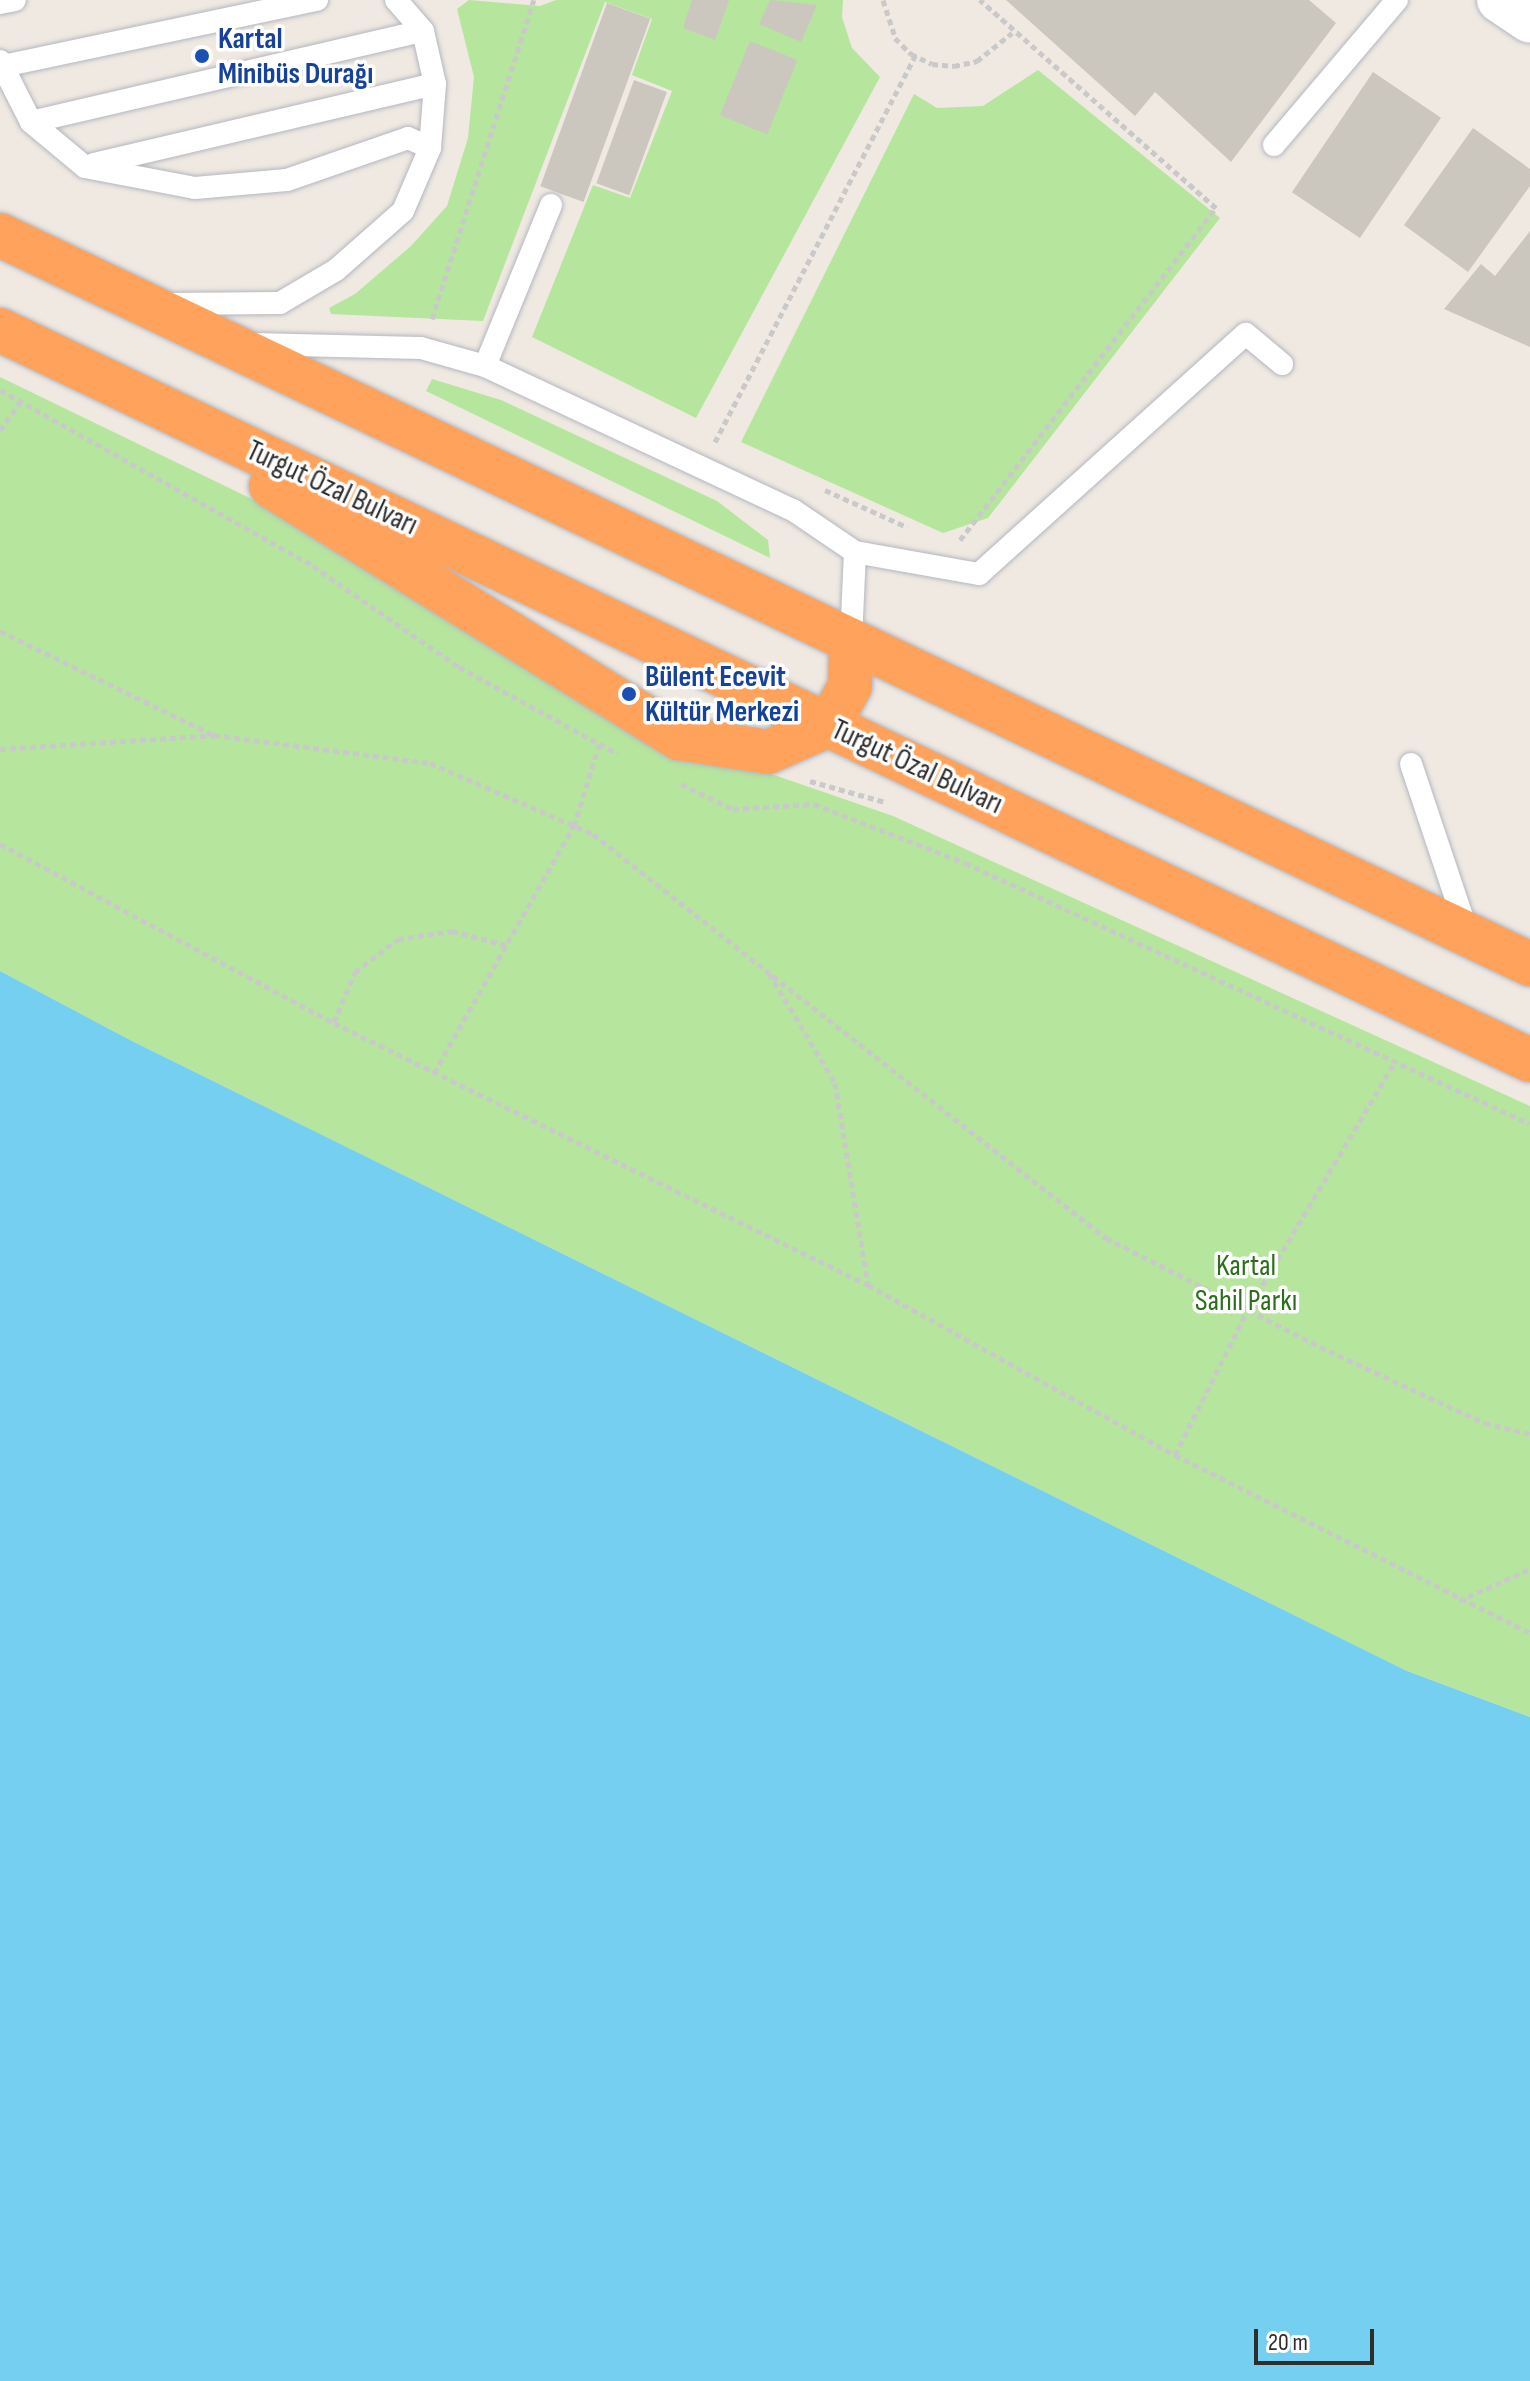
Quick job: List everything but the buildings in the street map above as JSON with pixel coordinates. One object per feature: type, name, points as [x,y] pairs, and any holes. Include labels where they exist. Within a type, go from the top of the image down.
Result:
[{"type":"highway","points":[[0,235],[1530,964]]},
{"type":"highway","name":"Turgut Özal Bulvarı","points":[[0,330],[1530,1060]]},
{"type":"highway","points":[[79,367],[679,738],[768,752],[829,725],[850,686],[851,641]]},
{"type":"main road","points":[[1499,0],[1530,21]]},
{"type":"lane","points":[[0,3],[15,0]]},
{"type":"lane","points":[[317,0],[1,64],[31,122],[85,167],[195,188],[287,180],[408,138],[430,148]]},
{"type":"lane","points":[[143,304],[280,303],[336,270],[403,211],[430,148],[435,84],[423,31],[396,0]]},
{"type":"lane","points":[[1274,145],[1397,0]]},
{"type":"lane","points":[[31,122],[423,31]]},
{"type":"lane","points":[[85,167],[435,84]]},
{"type":"lane","points":[[485,366],[551,205]]},
{"type":"lane","points":[[226,343],[421,348],[485,366],[793,510],[855,552],[979,574],[1246,334],[1282,364]]},
{"type":"lane","points":[[851,641],[855,552]]},
{"type":"lane","points":[[1411,764],[1469,935]]},
{"type":"path","points":[[495,342],[431,321],[534,0]]},
{"type":"path","points":[[883,0],[895,38],[915,56],[954,66],[977,61],[1012,33]]},
{"type":"path","points":[[954,548],[1216,208],[1012,33],[980,0]]},
{"type":"path","points":[[702,467],[915,56]]},
{"type":"path","points":[[0,430],[21,401]]},
{"type":"path","points":[[702,435],[730,447]]},
{"type":"path","points":[[814,485],[912,529]]},
{"type":"path","points":[[0,631],[214,735]]},
{"type":"path","points":[[0,749],[214,735],[430,763],[593,834],[1106,1238],[1247,1311],[1485,1423],[1530,1434]]},
{"type":"path","points":[[434,1073],[574,826],[599,745]]},
{"type":"path","points":[[0,844],[334,1023],[868,1285],[1175,1455],[1459,1601],[1530,1633]]},
{"type":"path","points":[[334,1023],[355,972],[398,939],[452,931],[506,945]]},
{"type":"path","points":[[769,973],[835,1083],[868,1285]]},
{"type":"path","points":[[1175,1455],[1247,1311],[1395,1062]]},
{"type":"path","points":[[1459,1601],[1530,1569]]},
{"type":"green space","points":[[469,0],[540,6],[556,0],[843,0],[842,17],[852,48],[880,77],[696,418],[532,337],[593,185],[630,198],[672,91],[632,75],[652,19],[605,2],[483,321],[331,314],[329,308],[355,294],[411,246],[447,206],[468,138],[474,77],[457,9]]},
{"type":"green space","points":[[1038,70],[1220,218],[988,518],[943,533],[741,442],[914,94],[937,108],[983,106]]},
{"type":"green space","name":"Kartal Sahil Parkı","points":[[0,377],[522,630],[705,751],[893,816],[1530,1106],[1530,1717],[1407,1671],[132,1041],[0,971]]},
{"type":"green space","points":[[432,379],[501,400],[717,501],[768,540],[770,558],[426,391]]},
{"type":"water","points":[[0,971],[132,1041],[1407,1671],[1530,1717],[1530,2381],[0,2381]]},
{"type":"place","name":"Kartal Minibüs Durağı","points":[[202,56]]},
{"type":"place","name":"Bülent Ecevi̇t Kültür Merkezi̇","points":[[629,694]]}]
